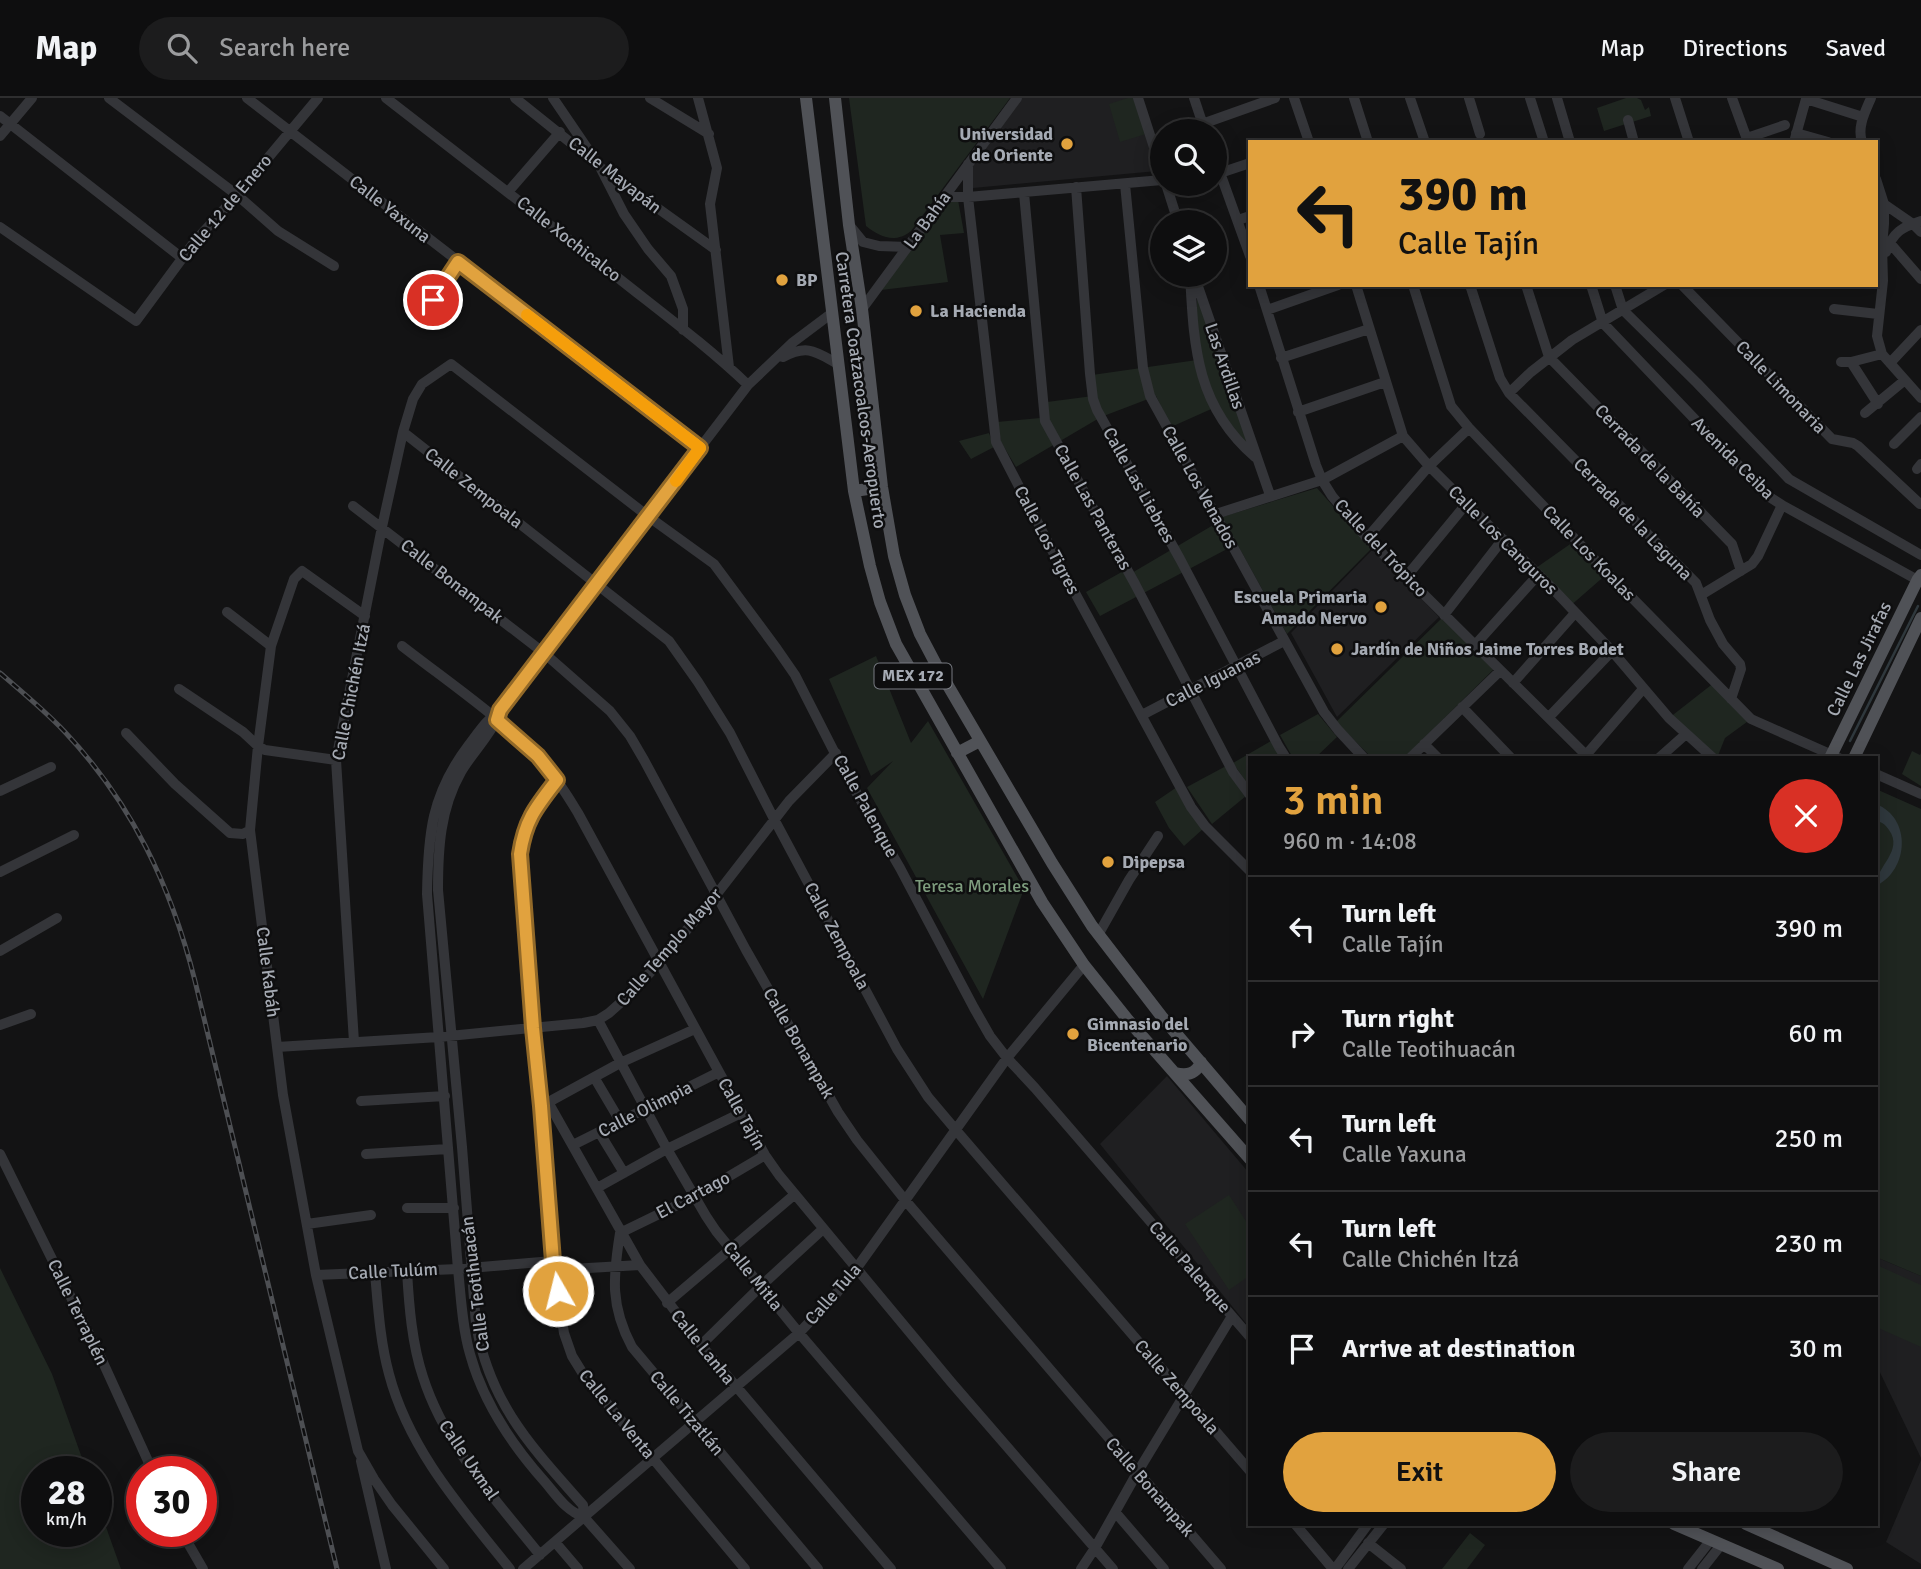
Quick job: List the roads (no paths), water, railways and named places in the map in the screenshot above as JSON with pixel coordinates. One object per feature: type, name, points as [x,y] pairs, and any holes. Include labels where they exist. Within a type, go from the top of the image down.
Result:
[{"type":"main road","name":"Carretera Coatzacoalcos-Aeropuerto","points":[[835,98],[881,487],[894,556],[920,634],[1052,863],[1098,935],[1162,1017],[1248,1118]]},
{"type":"main road","name":"Carretera Coatzacoalcos-Aeropuerto","points":[[807,99],[854,491],[870,566],[896,644],[1042,902],[1084,965],[1248,1157]]},
{"type":"main road","points":[[854,491],[881,487]]},
{"type":"main road","name":"Calle Las Jirafas","points":[[1834,756],[1920,579]]},
{"type":"main road","points":[[1855,756],[1921,618]]},
{"type":"main road","points":[[957,753],[980,741]]},
{"type":"main road","points":[[1175,1073],[1193,1073],[1201,1062]]},
{"type":"main road","points":[[1678,1526],[1778,1569]]},
{"type":"main road","points":[[1750,1526],[1847,1569]]},
{"type":"street","points":[[0,136],[32,98]]},
{"type":"street","points":[[109,98],[237,195],[278,231],[334,266]]},
{"type":"street","name":"Calle Yaxuna","points":[[247,98],[700,448]]},
{"type":"street","name":"Calle 12 de Enero","points":[[0,226],[136,321],[182,258],[318,98]]},
{"type":"street","name":"Calle Xochicalco","points":[[386,98],[683,330],[748,385]]},
{"type":"street","name":"Calle Mayapán","points":[[516,98],[600,167],[716,250]]},
{"type":"street","points":[[553,98],[600,167],[624,214],[671,276],[683,309],[683,330]]},
{"type":"street","points":[[650,98],[709,134]]},
{"type":"street","points":[[698,98],[717,167],[710,204],[729,367]]},
{"type":"street","name":"La Bahía","points":[[862,309],[1017,98]]},
{"type":"street","points":[[1138,98],[1150,135]]},
{"type":"street","points":[[1194,98],[1201,119]]},
{"type":"street","points":[[1224,119],[1275,98]]},
{"type":"street","points":[[1294,98],[1308,140]]},
{"type":"street","points":[[1354,98],[1367,140]]},
{"type":"street","points":[[1410,98],[1424,140]]},
{"type":"street","points":[[1469,98],[1480,134]]},
{"type":"street","points":[[1530,98],[1544,140]]},
{"type":"street","points":[[1557,98],[1569,140]]},
{"type":"street","points":[[1675,98],[1688,140]]},
{"type":"street","points":[[1732,98],[1747,140],[1785,125]]},
{"type":"street","points":[[1862,140],[1863,117],[1871,98]]},
{"type":"street","points":[[1795,138],[1806,99],[1863,117]]},
{"type":"street","points":[[0,116],[182,258]]},
{"type":"street","points":[[1628,120],[1633,140]]},
{"type":"street","points":[[508,192],[560,132]]},
{"type":"street","name":"Calle Los Tigres","points":[[968,164],[968,197],[996,442],[1196,815],[1248,869]]},
{"type":"street","points":[[1227,171],[1248,164]]},
{"type":"street","points":[[944,197],[1150,183]]},
{"type":"street","name":"Calle Los Venados","points":[[1125,184],[1145,380],[1155,406],[1324,712],[1362,756]]},
{"type":"street","name":"Calle Las Liebres","points":[[1076,187],[1094,404],[1285,756]]},
{"type":"street","points":[[1878,191],[1883,259],[1879,280],[1877,336],[1882,354],[1921,398]]},
{"type":"street","name":"Calle Las Panteras","points":[[1024,193],[1045,421],[1135,584],[1233,772],[1248,792]]},
{"type":"street","points":[[1227,194],[1248,250]]},
{"type":"street","points":[[1881,210],[1917,223],[1921,232]]},
{"type":"street","points":[[1238,219],[1248,216]]},
{"type":"street","points":[[1883,244],[1904,226],[1917,223]]},
{"type":"street","points":[[849,225],[863,242],[879,246],[908,247]]},
{"type":"street","points":[[1883,244],[1921,279]]},
{"type":"street","points":[[421,319],[458,262]]},
{"type":"street","name":"Las Ardillas","points":[[1192,287],[1194,337],[1204,384],[1231,432],[1256,457]]},
{"type":"street","name":"Las Ardillas","points":[[1196,287],[1270,495]]},
{"type":"street","name":"Calle del Trópico","points":[[1260,287],[1298,412],[1322,480],[1332,496],[1367,538],[1588,756]]},
{"type":"street","points":[[1267,310],[1332,287]]},
{"type":"street","name":"Calle Los Canguros","points":[[1357,287],[1403,436],[1429,466],[1612,651],[1643,689],[1686,734],[1711,756]]},
{"type":"street","name":"Calle Los Koalas","points":[[1414,287],[1451,406],[1469,428],[1752,720],[1832,756]]},
{"type":"street","points":[[1471,287],[1500,378],[1509,393],[1572,340],[1661,287]]},
{"type":"street","points":[[1526,287],[1549,357]]},
{"type":"street","name":"Avenida Ceiba","points":[[1592,287],[1603,323],[1769,496],[1920,579]]},
{"type":"street","name":"Avenida Ceiba","points":[[1616,287],[1623,310],[1789,479],[1921,555]]},
{"type":"street","name":"Calle Limonaria","points":[[1684,287],[1832,439],[1858,446],[1920,504]]},
{"type":"street","points":[[1834,309],[1878,314]]},
{"type":"street","name":"Calle Teotihuacán","points":[[496,716],[461,773],[449,800],[440,832],[438,890],[476,1324],[480,1349],[501,1401],[520,1431],[583,1505],[584,1517],[572,1513],[510,1439],[491,1408],[469,1351],[458,1269],[427,894],[429,835],[444,785],[462,754],[496,716],[748,385],[792,343],[832,313]]},
{"type":"street","points":[[1282,358],[1369,329]]},
{"type":"street","points":[[1890,363],[1921,330]]},
{"type":"street","points":[[773,362],[790,353],[815,351],[838,364]]},
{"type":"street","points":[[1878,404],[1846,362],[1882,354]]},
{"type":"street","name":"Cerrada de la Bahía","points":[[1549,357],[1732,544],[1741,571]]},
{"type":"street","name":"Calle Chichén Itzá","points":[[355,1042],[336,760],[403,432],[413,399],[422,384],[451,364]]},
{"type":"street","name":"Calle Palenque","points":[[451,364],[714,564],[795,676],[845,773],[900,868],[990,1036],[1248,1335]]},
{"type":"street","points":[[1865,413],[1905,380]]},
{"type":"street","points":[[1298,412],[1385,382]]},
{"type":"street","name":"Cerrada de la Laguna","points":[[1509,393],[1696,583],[1710,620],[1723,644],[1740,664],[1741,669],[1731,699]]},
{"type":"street","points":[[1894,444],[1921,417]]},
{"type":"street","points":[[1367,538],[1429,466],[1469,428]]},
{"type":"street","name":"Calle Zempoala","points":[[403,432],[669,640],[715,706],[906,1066],[955,1129],[1248,1469]]},
{"type":"street","points":[[1216,514],[1322,480],[1403,436]]},
{"type":"street","points":[[1406,577],[1467,503]]},
{"type":"street","points":[[1700,596],[1752,564],[1782,505]]},
{"type":"street","name":"Calle Bonampak","points":[[353,506],[544,653],[611,711],[629,736],[838,1112],[857,1140],[905,1200],[1222,1569]]},
{"type":"street","points":[[1444,615],[1503,539]]},
{"type":"street","name":"Calle Kabáh","points":[[365,616],[302,571],[294,579],[271,646],[250,830],[288,1132],[316,1275],[386,1569]]},
{"type":"street","points":[[1475,645],[1538,575]]},
{"type":"street","points":[[227,612],[271,646]]},
{"type":"street","points":[[1513,683],[1575,613]]},
{"type":"street","name":"Calle Iguanas","points":[[1142,715],[1284,642]]},
{"type":"street","name":"Calle Tajín","points":[[402,646],[496,716],[538,756],[557,780],[578,813],[765,1155],[794,1195],[856,1269],[1113,1569]]},
{"type":"street","points":[[1549,717],[1612,651]]},
{"type":"street","points":[[1412,756],[1500,671]]},
{"type":"street","points":[[179,689],[265,750],[336,760]]},
{"type":"street","points":[[1588,756],[1643,689]]},
{"type":"street","points":[[1462,708],[1509,756]]},
{"type":"street","points":[[126,733],[175,784],[230,833],[243,834],[250,830]]},
{"type":"street","points":[[1661,756],[1686,734]]},
{"type":"street","points":[[1424,744],[1436,756]]},
{"type":"street","name":"Calle Templo Mayor","points":[[277,1047],[451,1036],[598,1020],[619,1006],[659,963],[789,801],[836,753]]},
{"type":"street","points":[[0,791],[51,767]]},
{"type":"street","points":[[1878,775],[1921,794]]},
{"type":"street","name":"Calle La Venta","points":[[557,780],[530,815],[523,833],[520,854],[533,1028],[545,1104],[554,1265],[564,1333],[572,1356],[584,1377],[746,1569]]},
{"type":"street","points":[[0,872],[74,835]]},
{"type":"street","points":[[1098,935],[1158,836]]},
{"type":"street","points":[[0,951],[57,918]]},
{"type":"street","name":"Calle Tula","points":[[523,1569],[799,1333],[835,1295],[1007,1058],[1084,965]]},
{"type":"street","points":[[0,1026],[31,1014]]},
{"type":"street","name":"Calle Mitla","points":[[598,1020],[694,1196],[730,1249],[1001,1569]]},
{"type":"street","points":[[545,1104],[620,1063],[695,1029]]},
{"type":"street","name":"Calle Olimpia","points":[[573,1146],[719,1072]]},
{"type":"street","points":[[594,1077],[620,1121]]},
{"type":"street","points":[[361,1101],[445,1096]]},
{"type":"street","name":"Calle Lanha","points":[[545,1104],[573,1146],[620,1233],[667,1303],[891,1569]]},
{"type":"street","points":[[597,1188],[667,1149],[741,1113]]},
{"type":"street","points":[[599,1132],[624,1173]]},
{"type":"street","points":[[366,1154],[448,1149]]},
{"type":"street","name":"Calle Terraplén","points":[[0,1154],[101,1358],[146,1456]]},
{"type":"street","name":"El Cartago","points":[[620,1233],[694,1196],[765,1155]]},
{"type":"street","points":[[667,1303],[794,1195]]},
{"type":"street","points":[[407,1208],[454,1208]]},
{"type":"street","points":[[307,1224],[370,1215]]},
{"type":"street","points":[[701,1345],[823,1229]]},
{"type":"street","name":"Calle Tizatlán","points":[[620,1233],[614,1284],[620,1322],[632,1347],[818,1569]]},
{"type":"street","name":"Calle Tulúm","points":[[316,1275],[554,1265],[615,1268],[640,1265]]},
{"type":"street","name":"Calle Uxmal","points":[[407,1271],[409,1302],[421,1374],[431,1400],[473,1472],[540,1555]]},
{"type":"street","points":[[375,1273],[388,1373],[413,1438],[459,1506],[510,1569]]},
{"type":"street","points":[[1082,1569],[1232,1316]]},
{"type":"street","points":[[491,1408],[501,1401]]},
{"type":"street","name":"Calle Kabáh","points":[[358,1451],[392,1504],[444,1569]]},
{"type":"street","points":[[1116,1513],[1164,1569]]},
{"type":"street","points":[[584,1517],[630,1569]]},
{"type":"street","points":[[1297,1526],[1334,1569],[1366,1526]]},
{"type":"street","points":[[1348,1569],[1382,1526]]},
{"type":"street","points":[[555,1542],[578,1569]]},
{"type":"street","points":[[1368,1543],[1401,1569]]},
{"type":"street","points":[[1688,1569],[1716,1543]]},
{"type":"street","points":[[1702,1569],[1716,1543]]},
{"type":"street","points":[[191,1547],[204,1569]]},
{"type":"waterway","points":[[1850,741],[1918,606]]},
{"type":"railway","points":[[0,673],[64,731],[110,787],[146,847],[174,912],[195,981],[337,1569]]},
{"type":"place","name":"Universidad de Oriente","points":[[1067,144]]},
{"type":"place","name":"BP","points":[[782,280]]},
{"type":"place","name":"La Hacienda","points":[[916,311]]},
{"type":"place","name":"Escuela Primaria Amado Nervo","points":[[1381,607]]},
{"type":"place","name":"Jardín de Niños Jaime Torres Bodet","points":[[1337,649]]},
{"type":"place","name":"Dipepsa","points":[[1108,862]]},
{"type":"place","name":"Gimnasio del Bicentenario","points":[[1073,1034]]},
{"type":"park label","name":"Teresa Morales","points":[[972,886]]}]
